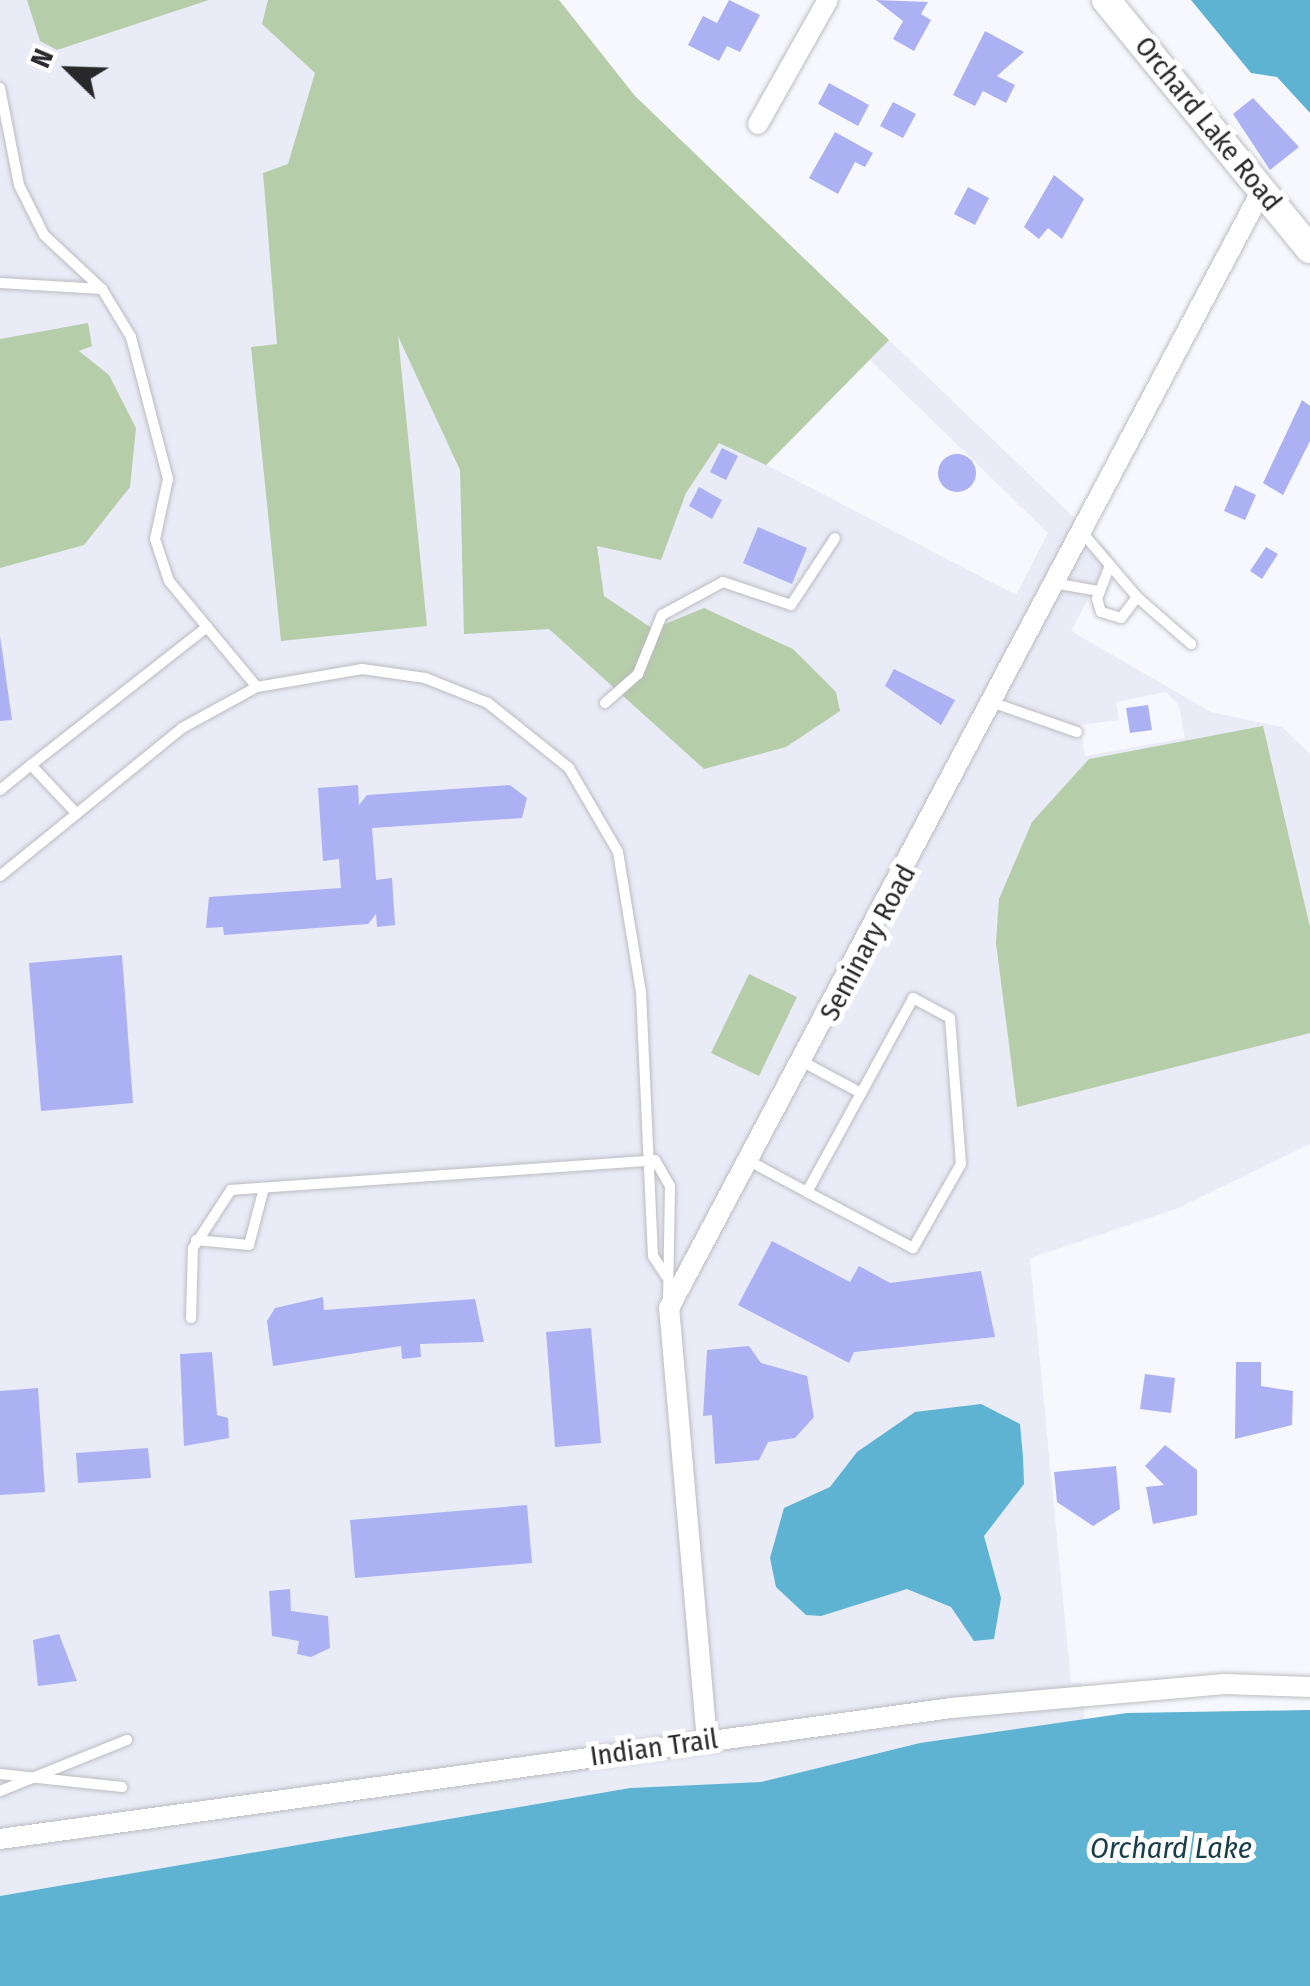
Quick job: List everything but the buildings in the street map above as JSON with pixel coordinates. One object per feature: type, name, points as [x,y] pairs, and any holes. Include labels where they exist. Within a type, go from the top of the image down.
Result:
[{"type":"main road","name":"Orchard Lake Road","points":[[1106,0],[1310,249]]},
{"type":"street","points":[[758,124],[828,0]]},
{"type":"street","name":"Seminary Road","points":[[669,1308],[805,1063],[1080,530],[1262,190]]},
{"type":"street","points":[[669,1308],[707,1741]]},
{"type":"street","name":"Indian Trail","points":[[0,1839],[707,1741],[1088,1693],[1310,1687]]},
{"type":"lane","points":[[0,88],[19,185],[44,234],[102,289],[131,337],[168,479],[156,539],[169,581],[257,687]]},
{"type":"lane","points":[[0,283],[102,289]]},
{"type":"lane","points":[[1080,530],[1138,596],[1190,644]]},
{"type":"lane","points":[[604,703],[638,674],[662,615],[723,582],[791,606],[835,538]]},
{"type":"lane","points":[[1110,565],[1099,592],[1101,612],[1114,618],[1133,611],[1138,596]]},
{"type":"lane","points":[[1053,583],[1099,592]]},
{"type":"lane","points":[[0,790],[208,627]]},
{"type":"lane","points":[[0,876],[182,728],[257,687],[346,669],[426,678],[504,712],[570,768],[613,835],[628,891],[656,1160],[653,1256],[666,1276],[669,1308]]},
{"type":"lane","points":[[994,703],[1078,732]]},
{"type":"lane","points":[[31,765],[77,814]]},
{"type":"lane","points":[[751,1162],[807,1192],[913,1248],[961,1164],[950,1018],[913,998],[807,1192]]},
{"type":"lane","points":[[805,1063],[860,1094]]},
{"type":"lane","points":[[192,1318],[196,1240],[231,1190],[264,1192],[656,1160]]},
{"type":"lane","points":[[656,1160],[670,1186],[676,1255],[666,1276]]},
{"type":"lane","points":[[196,1240],[249,1245],[264,1192]]},
{"type":"lane","points":[[0,1792],[127,1740]]},
{"type":"lane","points":[[0,1774],[38,1774],[122,1787]]},
{"type":"shaded area","points":[[0,0],[559,0],[635,96],[1112,554],[1071,631],[1211,712],[1282,727],[1310,754],[1310,1144],[1176,1209],[1030,1258],[1071,1682],[1081,1683],[1085,1723],[920,1743],[761,1782],[630,1788],[0,1896]],"holes":[[[870,360],[1048,533],[1016,595],[767,465]],[[1166,692],[1179,705],[1185,738],[1085,756],[1080,725],[1119,720],[1116,702]]]},
{"type":"green space","points":[[27,0],[209,0],[57,50],[40,41]]},
{"type":"green space","points":[[268,0],[559,0],[635,96],[889,340],[766,465],[719,443],[686,493],[661,560],[597,546],[604,596],[653,629],[704,608],[793,649],[836,692],[840,711],[786,747],[704,769],[549,629],[464,634],[460,470],[398,336],[427,626],[281,641],[251,347],[277,344],[263,173],[288,164],[315,73],[262,24]]},
{"type":"green space","points":[[88,323],[92,346],[79,351],[109,375],[136,428],[130,487],[84,545],[0,568],[0,339]]},
{"type":"green space","points":[[1263,726],[1310,927],[1310,1033],[1017,1107],[996,943],[999,899],[1032,822],[1089,759]]},
{"type":"green space","points":[[749,974],[797,997],[759,1076],[711,1053]]},
{"type":"water","points":[[1191,0],[1310,0],[1310,113],[1277,77],[1251,73]]},
{"type":"water","points":[[981,1404],[1020,1424],[1023,1457],[1024,1484],[984,1536],[1001,1598],[994,1639],[974,1641],[951,1607],[907,1589],[821,1616],[806,1615],[776,1587],[770,1558],[784,1508],[830,1487],[857,1452],[915,1412]]},
{"type":"water","name":"Orchard Lake","points":[[1310,1710],[1310,1986],[0,1986],[0,1896],[630,1788],[761,1782],[920,1743],[1127,1713]]}]
